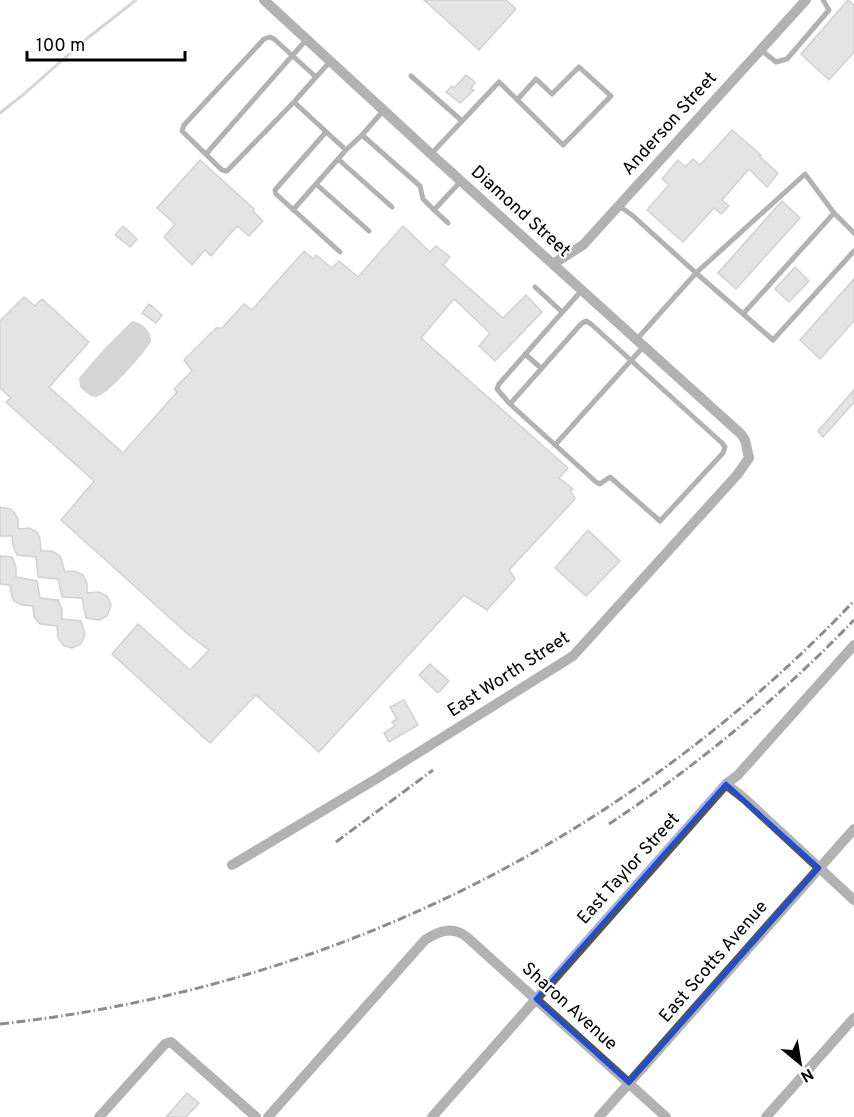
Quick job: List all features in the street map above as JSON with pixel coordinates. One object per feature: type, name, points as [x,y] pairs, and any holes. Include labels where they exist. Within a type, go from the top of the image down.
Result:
[{"type":"street","name":"Diamond Street","points":[[264,0],[383,111],[741,434],[748,451]]},
{"type":"street","name":"Anderson Street","points":[[554,264],[583,245],[806,0]]},
{"type":"street","name":"East Worth Street","points":[[232,865],[573,656],[737,476],[748,458],[748,451]]},
{"type":"street","name":"East Taylor Street","points":[[432,1117],[726,784],[738,775],[854,645]]},
{"type":"street","points":[[726,784],[854,900]]},
{"type":"street","name":"East Scotts Avenue","points":[[599,1117],[854,828]]},
{"type":"street","name":"Sharon Avenue","points":[[268,1117],[425,940],[446,930],[461,932],[666,1117]]},
{"type":"street","points":[[766,1117],[854,1018]]},
{"type":"street","points":[[99,1117],[165,1044],[171,1042],[256,1117]]},
{"type":"lane","points":[[761,50],[776,62],[787,59],[829,10],[823,0]]},
{"type":"lane","points":[[316,77],[274,39],[270,37],[264,39],[184,125],[182,131],[222,170],[232,169],[330,62]]},
{"type":"lane","points":[[206,154],[306,40]]},
{"type":"lane","points":[[431,154],[499,82],[517,100],[563,145],[611,96],[579,67],[552,94],[536,79],[517,100]]},
{"type":"lane","points":[[411,76],[461,120]]},
{"type":"lane","points":[[294,102],[346,150]]},
{"type":"lane","points":[[293,210],[383,111]]},
{"type":"lane","points":[[326,132],[275,190],[276,194],[340,252]]},
{"type":"lane","points":[[362,135],[420,186],[423,199],[448,223]]},
{"type":"lane","points":[[338,159],[392,207]]},
{"type":"lane","points":[[555,445],[632,361],[641,343],[696,273],[805,174],[834,213],[854,233]]},
{"type":"lane","points":[[434,210],[461,181]]},
{"type":"lane","points":[[316,184],[369,231]]},
{"type":"lane","points":[[619,206],[773,340],[854,251]]},
{"type":"lane","points":[[743,314],[834,213]]},
{"type":"lane","points":[[536,287],[562,312]]},
{"type":"lane","points":[[510,404],[586,321],[725,447],[723,453],[660,521],[610,477],[600,484],[596,482],[510,404],[497,389],[582,290]]},
{"type":"lane","points":[[525,354],[541,368]]},
{"type":"highlighted area","points":[[726,784],[819,868],[629,1083],[536,999]]},
{"type":"shaded area","points":[[132,321],[146,328],[151,342],[117,382],[101,395],[96,397],[89,395],[80,387],[79,378]]},
{"type":"building","points":[[424,0],[506,0],[516,9],[479,50]]},
{"type":"building","points":[[848,0],[854,5],[854,52],[829,80],[801,54]]},
{"type":"building","points":[[466,75],[475,82],[471,89],[474,90],[460,103],[446,92],[452,86],[454,88]]},
{"type":"building","points":[[732,130],[778,173],[767,187],[749,169],[722,200],[729,206],[721,214],[714,208],[683,242],[647,210],[669,185],[662,179],[678,160],[685,167],[693,159],[700,165]]},
{"type":"building","points":[[200,160],[254,209],[253,211],[263,221],[249,236],[237,226],[211,256],[205,250],[192,265],[164,237],[175,224],[157,208]]},
{"type":"building","points":[[782,201],[800,218],[736,289],[718,273]]},
{"type":"building","points":[[123,226],[137,239],[130,247],[115,235]]},
{"type":"building","points":[[403,226],[430,252],[436,246],[450,257],[443,265],[503,318],[526,295],[542,312],[495,361],[479,346],[490,333],[454,299],[421,338],[568,468],[559,478],[573,489],[570,490],[575,499],[509,570],[515,579],[487,610],[464,595],[319,752],[256,695],[210,743],[112,654],[138,624],[190,670],[209,650],[190,636],[61,520],[94,481],[6,402],[11,398],[0,388],[0,321],[24,297],[35,306],[42,299],[89,342],[49,387],[123,453],[177,392],[174,389],[192,371],[184,360],[216,328],[222,328],[244,304],[252,310],[304,251],[313,259],[316,255],[332,268],[339,261],[358,277]]},
{"type":"building","points":[[795,267],[809,281],[789,302],[775,289]]},
{"type":"building","points":[[854,279],[854,321],[820,359],[800,340]]},
{"type":"building","points":[[149,304],[162,315],[156,323],[142,313]]},
{"type":"building","points":[[854,390],[854,402],[823,437],[818,431]]},
{"type":"building","points":[[0,507],[14,512],[18,519],[18,529],[29,528],[37,532],[41,551],[52,551],[60,556],[65,572],[74,571],[83,575],[87,583],[87,593],[99,592],[107,596],[111,605],[107,616],[99,620],[86,618],[82,598],[62,597],[58,579],[38,577],[36,557],[17,555],[12,536],[0,536]]},
{"type":"building","points":[[588,530],[620,561],[586,596],[555,568]]},
{"type":"building","points":[[0,556],[12,557],[16,577],[37,581],[40,598],[58,600],[62,610],[62,619],[81,621],[85,634],[81,644],[72,648],[64,646],[58,638],[57,626],[40,624],[34,617],[33,606],[22,605],[14,601],[10,585],[0,584]]},
{"type":"building","points":[[430,664],[449,681],[438,693],[419,675]]},
{"type":"building","points":[[404,700],[418,725],[389,742],[384,733],[395,726],[392,722],[397,719],[390,707]]},
{"type":"building","points":[[187,1093],[199,1103],[186,1117],[166,1117]]},
{"type":"waterway","points":[[0,113],[85,40],[136,0]]},
{"type":"railway","points":[[0,1024],[122,1005],[240,976],[355,938],[465,889],[570,831],[671,763],[765,687],[854,601]]},
{"type":"railway","points":[[609,824],[674,778],[737,729],[797,676],[854,620]]},
{"type":"railway","points":[[336,842],[433,770]]}]
